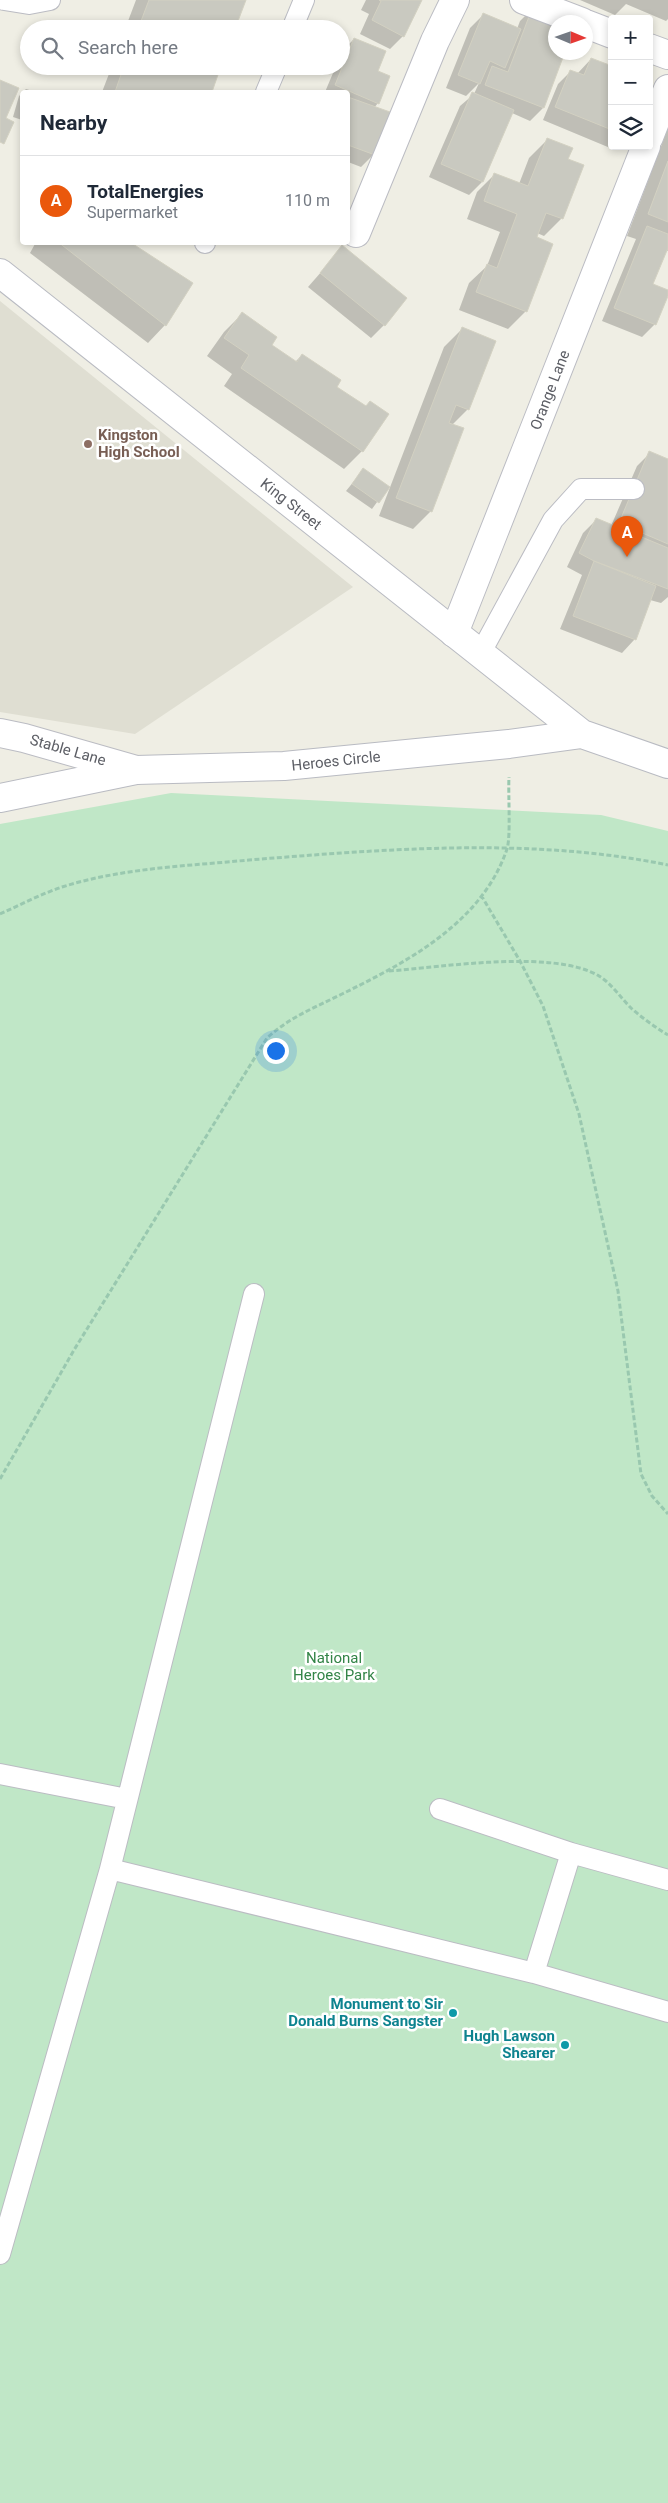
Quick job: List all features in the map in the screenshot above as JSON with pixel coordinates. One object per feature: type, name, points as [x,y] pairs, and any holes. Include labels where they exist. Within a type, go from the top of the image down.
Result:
[{"type":"street","points":[[356,233],[435,41],[455,0]]},
{"type":"street","points":[[524,0],[564,15]]},
{"type":"street","points":[[593,27],[608,32]]},
{"type":"street","points":[[653,49],[668,55]]},
{"type":"street","points":[[653,127],[668,89]]},
{"type":"street","name":"Orange Lane","points":[[454,633],[644,150]]},
{"type":"street","name":"King Street","points":[[0,273],[582,734]]},
{"type":"street","name":"Stable Lane","points":[[0,733],[136,770]]},
{"type":"street","name":"Heroes Circle","points":[[0,798],[136,770],[284,766],[509,744],[582,734],[668,764]]},
{"type":"lane","points":[[4,0],[29,4],[50,0]]},
{"type":"lane","points":[[296,20],[304,0]]},
{"type":"lane","points":[[267,90],[273,75]]},
{"type":"lane","points":[[480,654],[554,520],[565,505],[581,489],[634,489]]},
{"type":"lane","points":[[0,2254],[110,1869],[254,1294]]},
{"type":"lane","points":[[0,1774],[127,1799]]},
{"type":"lane","points":[[440,1809],[571,1853],[668,1880]]},
{"type":"lane","points":[[534,1973],[571,1853]]},
{"type":"lane","points":[[110,1869],[534,1973],[668,2012]]},
{"type":"path","points":[[0,1480],[74,1350],[267,1038],[284,1022],[389,971],[462,920],[481,895],[507,848],[509,744]]},
{"type":"path","points":[[0,914],[62,887],[141,870],[337,853],[507,848],[628,857],[668,865]]},
{"type":"path","points":[[481,895],[520,961],[542,1006],[579,1114],[618,1291],[641,1474],[652,1496],[668,1514]]},
{"type":"path","points":[[389,971],[520,961],[551,962],[579,966],[601,976],[633,1010],[668,1035]]},
{"type":"shaded area","name":"Kingston High School","points":[[0,301],[353,587],[135,734],[0,712]]},
{"type":"green space","name":"National Heroes Park","points":[[171,793],[601,815],[668,831],[668,2503],[0,2503],[0,824]]},
{"type":"building","points":[[149,0],[246,0],[238,20],[141,20]]},
{"type":"building","points":[[379,0],[422,0],[404,37],[372,20],[381,1]]},
{"type":"building","points":[[533,6],[548,16],[548,60],[562,60],[544,108],[485,85],[492,66],[508,72]]},
{"type":"building","points":[[483,13],[521,29],[505,68],[490,61],[480,84],[458,75]]},
{"type":"building","points":[[354,38],[386,51],[378,71],[390,76],[379,104],[335,85],[339,75],[350,75],[350,48]]},
{"type":"building","points":[[593,59],[608,64],[608,128],[555,107],[570,70],[584,75],[590,60]]},
{"type":"building","points":[[121,75],[218,75],[213,90],[116,90]]},
{"type":"building","points":[[0,80],[19,88],[6,118],[14,122],[4,144],[0,142]]},
{"type":"building","points":[[472,92],[514,110],[483,182],[441,164]]},
{"type":"building","points":[[350,98],[390,112],[375,155],[350,146]]},
{"type":"building","points":[[547,138],[573,148],[568,159],[584,165],[563,219],[546,213],[537,237],[553,244],[527,312],[476,292],[487,264],[497,268],[517,214],[484,201],[494,173],[528,186]]},
{"type":"building","points":[[668,161],[668,222],[648,214]]},
{"type":"building","points":[[647,226],[668,234],[668,248],[653,284],[668,290],[668,296],[656,325],[614,308]]},
{"type":"building","points":[[62,245],[135,245],[193,283],[166,326]]},
{"type":"building","points":[[342,245],[407,298],[385,326],[320,273]]},
{"type":"building","points":[[242,312],[277,337],[272,345],[297,362],[302,354],[341,380],[337,387],[366,406],[370,401],[389,414],[363,452],[241,368],[249,355],[224,338]]},
{"type":"building","points":[[462,327],[496,341],[469,410],[456,405],[449,423],[464,428],[432,512],[396,498]]},
{"type":"building","points":[[649,451],[668,459],[668,544],[619,523]]},
{"type":"building","points":[[363,468],[390,487],[379,503],[352,484]]},
{"type":"building","points":[[596,518],[668,548],[668,589],[594,561],[579,553]]},
{"type":"building","points":[[594,561],[656,586],[636,640],[573,616]]},
{"type":"place","name":"Kingston High School","points":[[88,444]]},
{"type":"place","name":"TotalEnergies","points":[[627,557]]},
{"type":"place","name":"Monument to Sir Donald Burns Sangster","points":[[453,2013]]},
{"type":"place","name":"Hugh Lawson Shearer","points":[[565,2045]]}]
